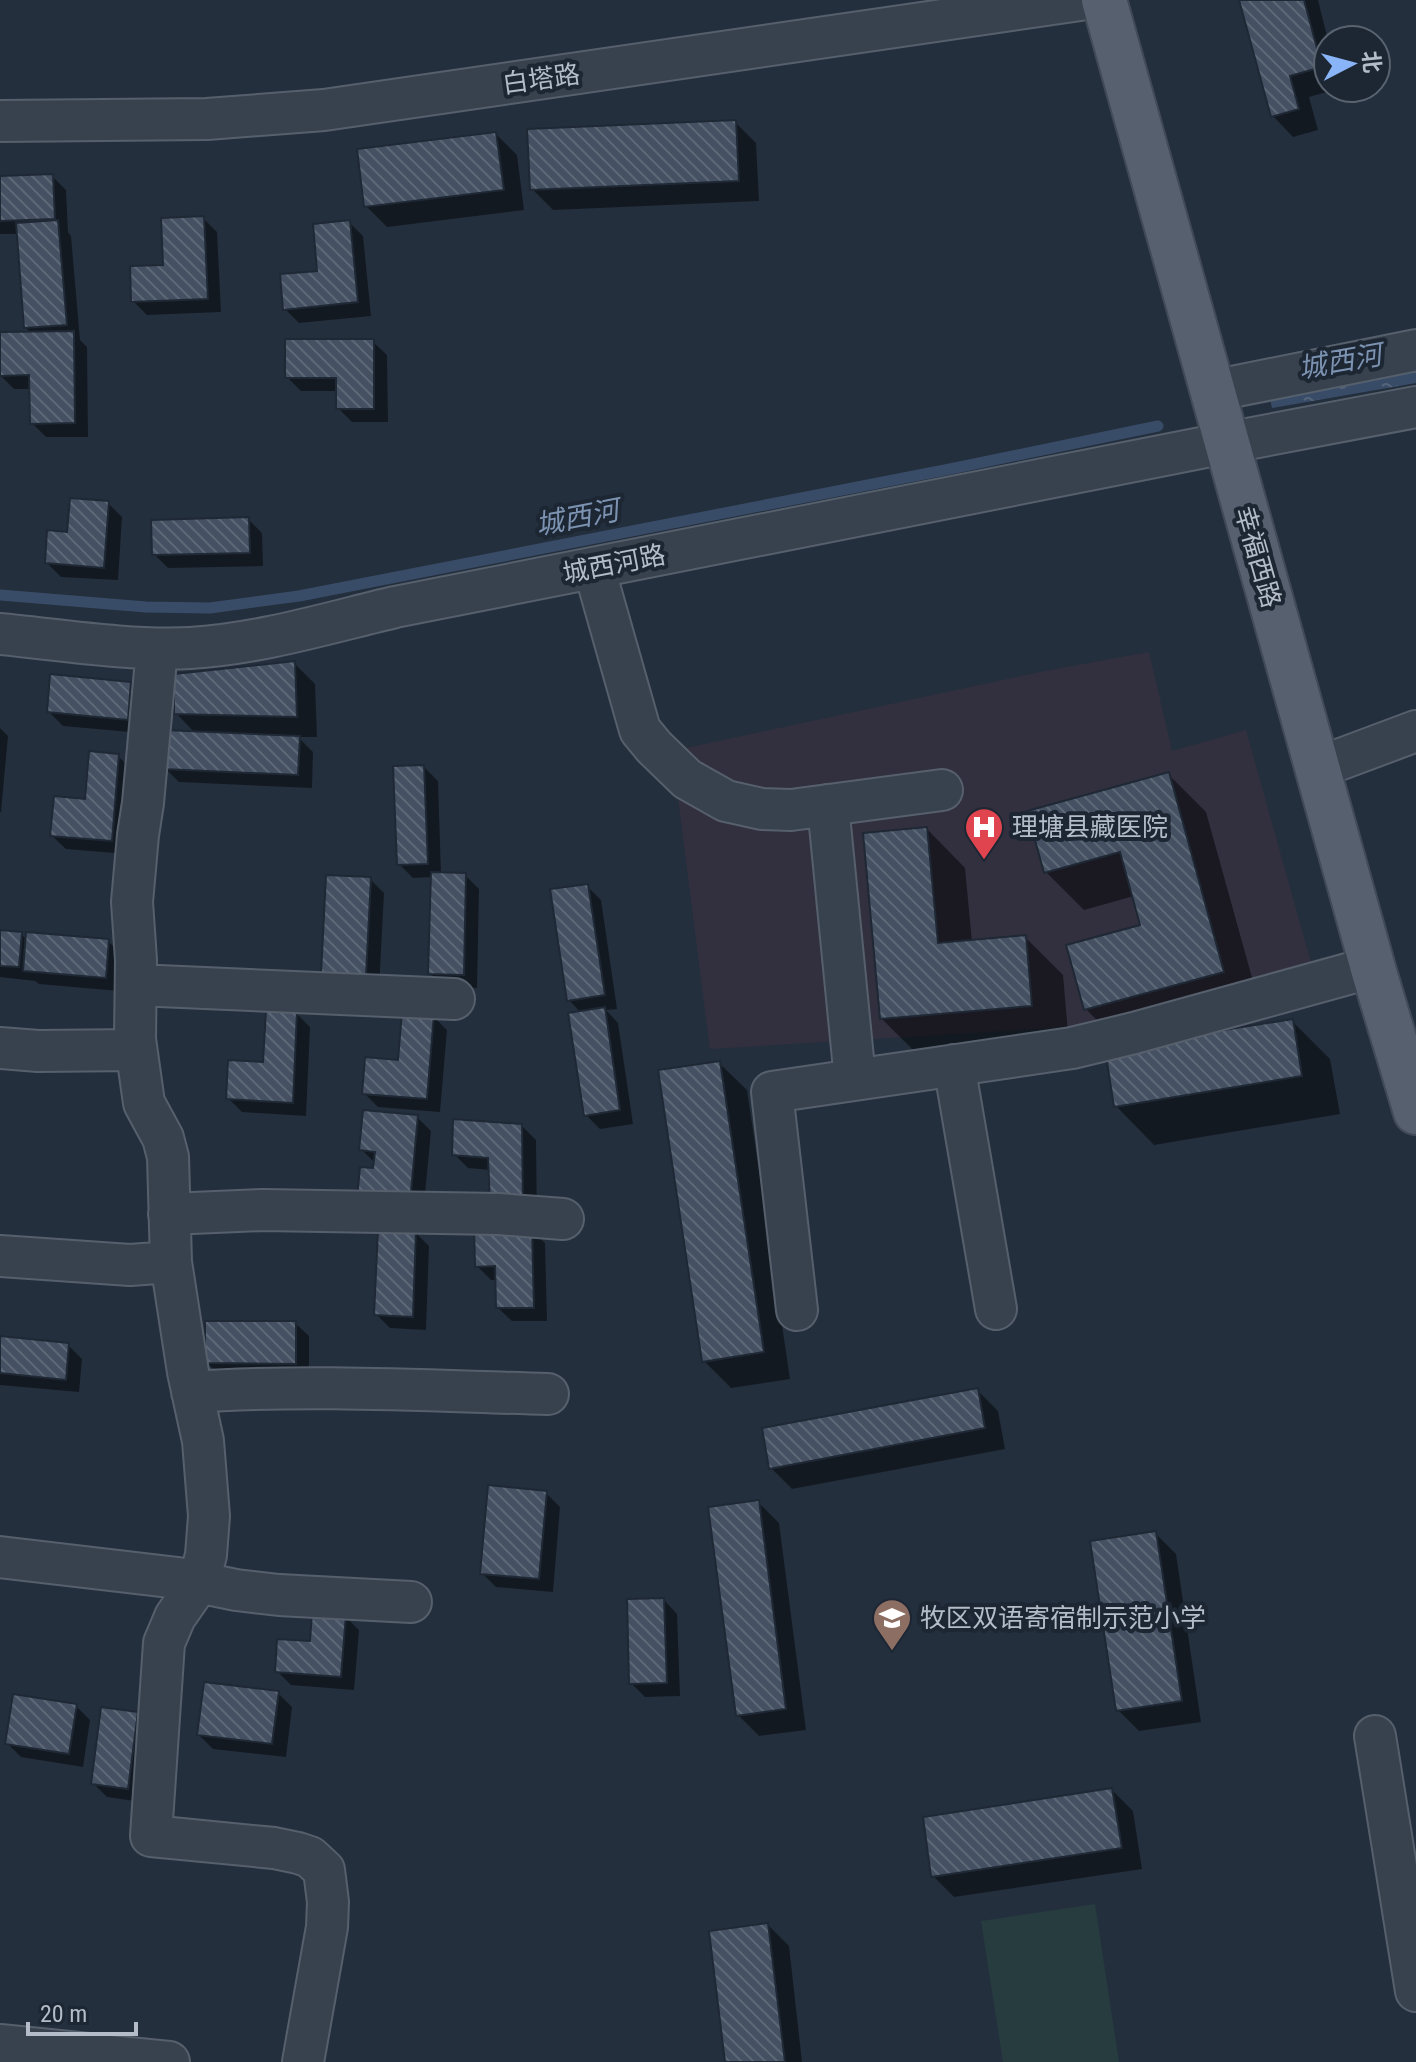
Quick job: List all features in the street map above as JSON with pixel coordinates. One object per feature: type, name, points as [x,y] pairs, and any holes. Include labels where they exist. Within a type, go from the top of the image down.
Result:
[{"type":"main road","name":"幸福西路","points":[[1104,0],[1416,1112]]},
{"type":"street","name":"白塔路","points":[[0,121],[207,119],[324,110],[1080,0]]},
{"type":"street","points":[[1212,391],[1416,350]]},
{"type":"street","name":"城西河路","points":[[0,634],[157,649],[226,644],[395,607],[1416,407]]},
{"type":"street","points":[[594,568],[640,730],[687,779],[726,801],[762,809],[791,810],[942,790]]},
{"type":"street","points":[[157,649],[132,902],[136,960],[136,1050],[144,1103],[163,1138],[168,1157],[171,1262],[203,1441],[209,1516],[206,1555],[197,1583],[175,1617],[164,1643],[151,1836],[274,1848],[310,1857],[324,1870],[327,1927],[303,2062]]},
{"type":"street","points":[[1317,768],[1416,731]]},
{"type":"street","points":[[828,805],[855,1079]]},
{"type":"street","points":[[797,1310],[772,1092],[1072,1048],[1373,967]]},
{"type":"street","points":[[136,985],[454,999]]},
{"type":"street","points":[[0,1048],[38,1051],[136,1050]]},
{"type":"street","points":[[954,1065],[996,1309]]},
{"type":"street","points":[[169,1214],[263,1210],[499,1214],[563,1219]]},
{"type":"street","points":[[0,1256],[130,1265],[171,1262]]},
{"type":"street","points":[[192,1392],[335,1389],[548,1394]]},
{"type":"street","points":[[0,1557],[151,1575],[279,1595],[411,1602]]},
{"type":"street","points":[[1375,1736],[1416,1991]]},
{"type":"street","points":[[0,2045],[169,2062]]},
{"type":"shaded area","name":"理塘县藏医院","points":[[1149,652],[1172,751],[1246,730],[1313,970],[1113,1024],[710,1049],[672,751],[1040,672]]},
{"type":"green space","points":[[1095,1904],[1119,2062],[1003,2062],[981,1921]]},
{"type":"water","points":[[1416,359],[1416,383],[1272,408],[1267,385]]},
{"type":"building","points":[[1239,0],[1304,0],[1312,30],[1312,70],[1290,76],[1299,109],[1271,117]]},
{"type":"building","points":[[736,120],[739,181],[530,190],[527,129]]},
{"type":"building","points":[[496,132],[504,190],[364,207],[357,149]]},
{"type":"building","points":[[53,174],[55,219],[0,221],[0,176]]},
{"type":"building","points":[[204,216],[208,299],[131,302],[130,266],[163,265],[161,218]]},
{"type":"building","points":[[58,220],[67,325],[24,328],[16,223]]},
{"type":"building","points":[[350,220],[358,302],[283,310],[280,274],[317,271],[313,224]]},
{"type":"building","points":[[74,331],[75,423],[30,424],[29,375],[0,376],[0,332]]},
{"type":"building","points":[[285,339],[374,339],[374,409],[336,409],[336,378],[285,378]]},
{"type":"building","points":[[70,498],[109,501],[104,568],[45,563],[47,530],[67,532]]},
{"type":"building","points":[[249,517],[250,553],[152,555],[151,520]]},
{"type":"building","points":[[295,661],[297,717],[174,714],[174,674]]},
{"type":"building","points":[[50,674],[131,682],[128,720],[47,712]]},
{"type":"building","points":[[164,730],[300,736],[298,775],[163,769]]},
{"type":"building","points":[[89,751],[119,754],[112,841],[50,836],[54,796],[85,799]]},
{"type":"building","points":[[424,765],[428,864],[397,865],[393,766]]},
{"type":"building","points":[[1169,772],[1224,972],[1084,1010],[1066,945],[1140,925],[1120,852],[1044,873],[1027,811]]},
{"type":"building","points":[[927,827],[938,943],[1026,935],[1032,1006],[880,1019],[863,833]]},
{"type":"building","points":[[431,872],[466,873],[464,975],[428,974]]},
{"type":"building","points":[[326,875],[371,877],[366,976],[321,974]]},
{"type":"building","points":[[588,884],[605,995],[567,1001],[550,889]]},
{"type":"building","points":[[0,930],[22,932],[19,967],[0,966]]},
{"type":"building","points":[[26,932],[109,939],[106,978],[23,971]]},
{"type":"building","points":[[605,1007],[620,1110],[584,1116],[568,1013]]},
{"type":"building","points":[[266,1010],[297,1011],[293,1103],[226,1099],[228,1060],[263,1062]]},
{"type":"building","points":[[402,1011],[434,1014],[427,1099],[362,1094],[365,1057],[398,1060]]},
{"type":"building","points":[[1293,1019],[1302,1076],[1114,1107],[1105,1049]]},
{"type":"building","points":[[720,1061],[764,1352],[702,1362],[658,1070]]},
{"type":"building","points":[[363,1110],[418,1115],[410,1203],[357,1198],[360,1167],[373,1168],[375,1152],[359,1150]]},
{"type":"building","points":[[453,1119],[522,1124],[523,1207],[490,1205],[488,1158],[452,1155]]},
{"type":"building","points":[[474,1227],[532,1227],[534,1308],[496,1308],[495,1266],[475,1267]]},
{"type":"building","points":[[378,1229],[416,1230],[413,1317],[374,1315]]},
{"type":"building","points":[[205,1321],[296,1321],[296,1364],[205,1363]]},
{"type":"building","points":[[0,1336],[69,1343],[66,1380],[0,1373]]},
{"type":"building","points":[[978,1388],[985,1428],[769,1469],[762,1428]]},
{"type":"building","points":[[488,1485],[547,1491],[539,1579],[480,1574]]},
{"type":"building","points":[[759,1500],[786,1709],[736,1716],[708,1507]]},
{"type":"building","points":[[1156,1531],[1182,1701],[1116,1711],[1090,1541]]},
{"type":"building","points":[[664,1598],[667,1683],[629,1684],[627,1599]]},
{"type":"building","points":[[312,1612],[346,1614],[341,1677],[275,1672],[277,1639],[310,1641]]},
{"type":"building","points":[[204,1682],[279,1691],[272,1744],[197,1735]]},
{"type":"building","points":[[13,1694],[77,1704],[69,1754],[5,1744]]},
{"type":"building","points":[[101,1707],[138,1712],[128,1789],[91,1784]]},
{"type":"building","points":[[1112,1788],[1122,1848],[931,1877],[923,1817]]},
{"type":"building","points":[[768,1923],[785,2062],[725,2062],[709,1931]]},
{"type":"waterway","name":"城西河","points":[[0,595],[146,607],[210,608],[299,596],[1158,426]]},
{"type":"place","name":"理塘县藏医院","points":[[984,861]]},
{"type":"place","name":"牧区双语寄宿制示范小学","points":[[892,1652]]}]
